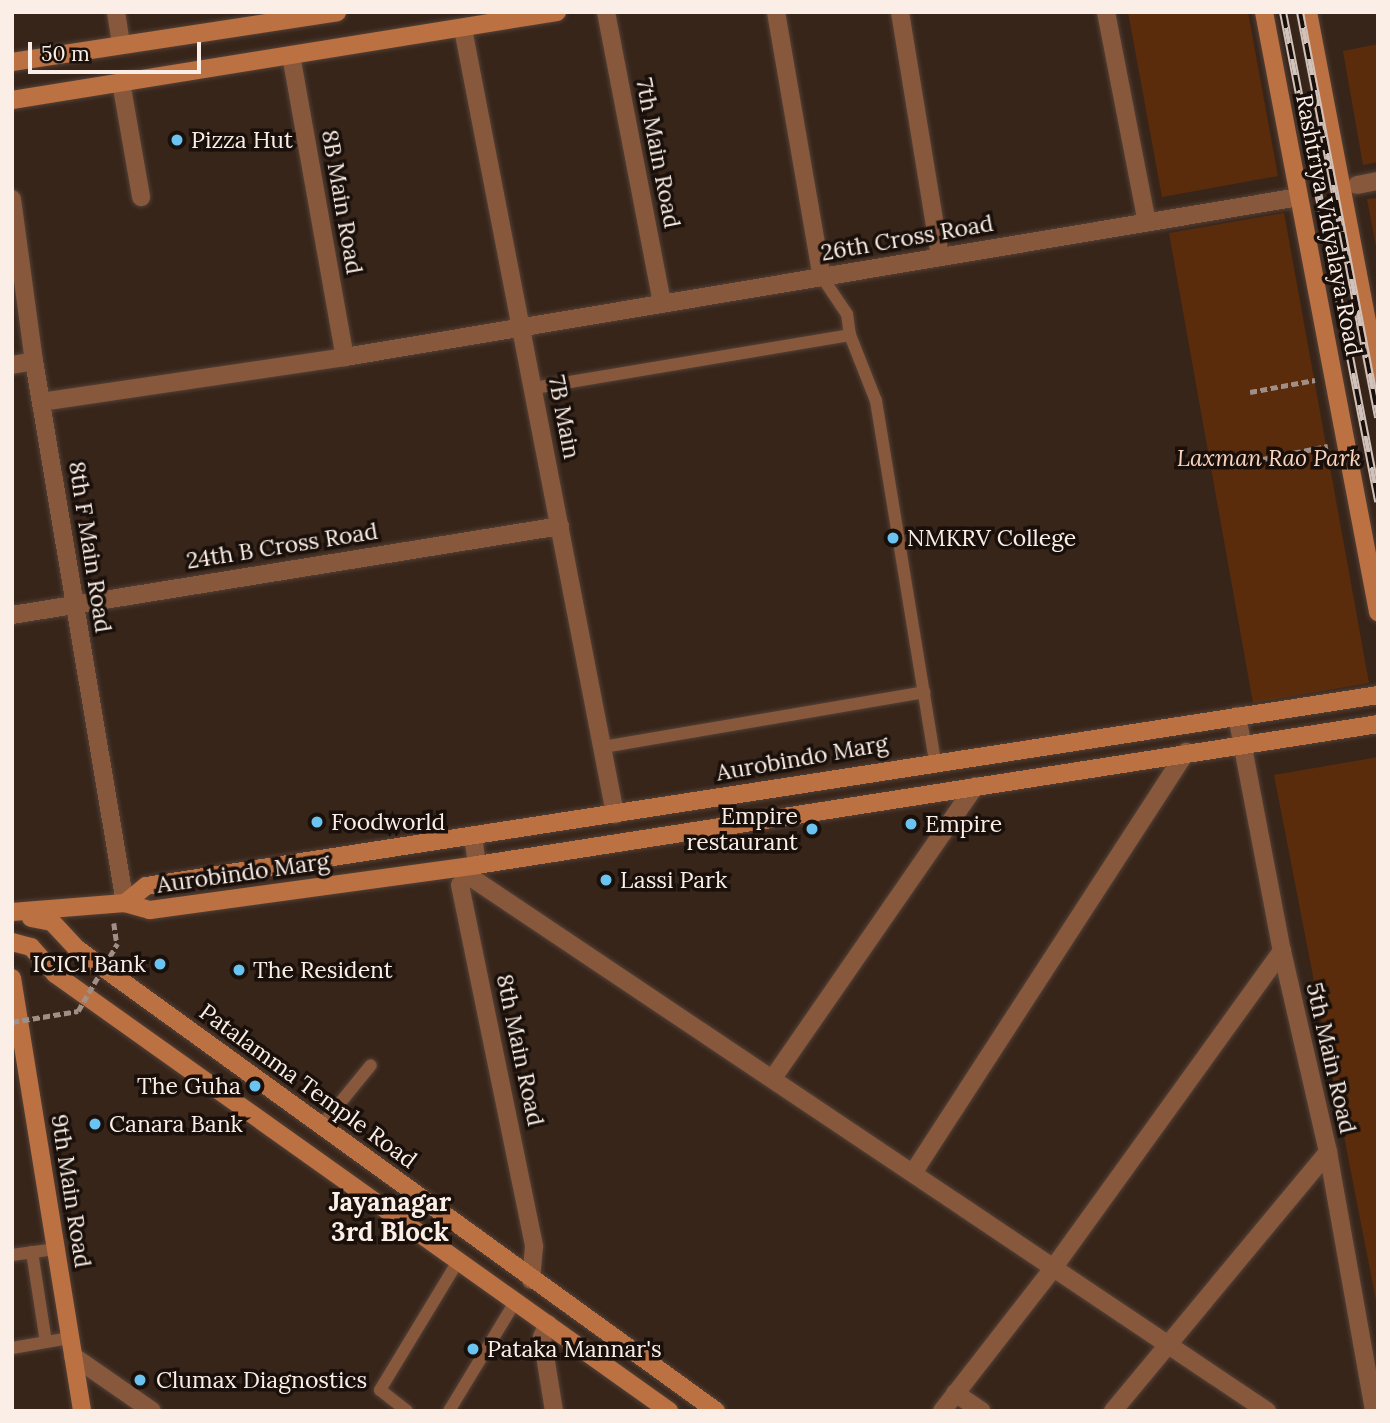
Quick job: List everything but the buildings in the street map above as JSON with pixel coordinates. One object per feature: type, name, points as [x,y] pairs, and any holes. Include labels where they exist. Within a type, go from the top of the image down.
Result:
[{"type":"street","points":[[116,12],[121,45]]},
{"type":"street","points":[[12,62],[287,16],[337,12]]},
{"type":"street","points":[[12,100],[557,12]]},
{"type":"street","name":"7th Main Road","points":[[606,12],[662,304]]},
{"type":"street","points":[[776,12],[822,277]]},
{"type":"street","points":[[900,12],[940,257]]},
{"type":"street","points":[[1107,12],[1147,222]]},
{"type":"street","name":"Rashtriya Vidyalaya Road","points":[[1264,12],[1378,612]]},
{"type":"street","name":"Rashtriya Vidyalaya Road","points":[[1308,12],[1378,380]]},
{"type":"street","name":"7B Main","points":[[463,29],[615,814]]},
{"type":"street","name":"8B Main Road","points":[[291,55],[345,357]]},
{"type":"street","points":[[121,82],[141,197]]},
{"type":"street","points":[[1357,185],[1378,181]]},
{"type":"street","name":"26th Cross Road","points":[[41,402],[345,357],[1300,197]]},
{"type":"street","name":"8th F Main Road","points":[[12,199],[34,361],[74,605],[118,908]]},
{"type":"street","points":[[12,365],[34,361]]},
{"type":"street","name":"24th B Cross Road","points":[[12,615],[560,526]]},
{"type":"street","name":"Aurobindo Marg","points":[[118,908],[146,886],[615,814],[935,760],[1378,695]]},
{"type":"street","name":"5th Main Road","points":[[1237,716],[1282,951],[1328,1152],[1374,1411]]},
{"type":"street","name":"Aurobindo Marg","points":[[118,908],[150,910],[473,870],[975,786],[1378,724]]},
{"type":"street","points":[[914,1172],[1186,752]]},
{"type":"street","points":[[773,1078],[975,786]]},
{"type":"street","name":"8th Main Road","points":[[473,836],[473,870],[460,886],[534,1246],[531,1280]]},
{"type":"street","points":[[473,870],[773,1078],[1267,1411]]},
{"type":"street","points":[[12,913],[118,908]]},
{"type":"street","name":"Patalamma Temple Road","points":[[12,913],[52,922],[76,948],[531,1280],[716,1411]]},
{"type":"street","points":[[12,942],[31,947],[55,974],[669,1411]]},
{"type":"street","points":[[942,1411],[1054,1267],[1282,951]]},
{"type":"street","name":"9th Main Road","points":[[13,988],[82,1411]]},
{"type":"street","points":[[1112,1411],[1328,1152]]},
{"type":"street","points":[[548,1324],[542,1337],[554,1411]]},
{"type":"street","points":[[71,1347],[152,1411]]},
{"type":"street","points":[[955,1393],[982,1411]]},
{"type":"lane","points":[[822,277],[846,314],[850,335],[876,401],[935,760]]},
{"type":"lane","points":[[534,388],[850,335]]},
{"type":"lane","points":[[603,747],[924,692]]},
{"type":"lane","points":[[322,1125],[371,1065]]},
{"type":"lane","points":[[12,1255],[55,1249]]},
{"type":"lane","points":[[32,1252],[46,1342]]},
{"type":"lane","points":[[407,1411],[380,1390],[458,1261]]},
{"type":"lane","points":[[449,1411],[515,1302]]},
{"type":"lane","points":[[12,1348],[46,1342],[71,1347]]},
{"type":"path","points":[[1250,392],[1334,377]]},
{"type":"path","points":[[1264,459],[1346,442]]},
{"type":"path","points":[[12,1022],[78,1011],[117,944],[118,908]]},
{"type":"green space","points":[[1128,12],[1248,12],[1278,176],[1162,197]]},
{"type":"green space","points":[[1378,44],[1378,162],[1363,165],[1343,51]]},
{"type":"green space","points":[[1378,198],[1378,257],[1367,199]]},
{"type":"green space","name":"Laxman Rao Park","points":[[1284,213],[1369,683],[1253,703],[1169,233]]},
{"type":"green space","points":[[1378,757],[1378,1311],[1274,775]]},
{"type":"railway","points":[[1283,12],[1378,502]]},
{"type":"railway","points":[[1300,12],[1378,418]]},
{"type":"place","name":"Pizza Hut","points":[[177,140]]},
{"type":"place","name":"NMKRV College","points":[[893,538]]},
{"type":"place","name":"Foodworld","points":[[317,822]]},
{"type":"place","name":"Empire","points":[[911,824]]},
{"type":"place","name":"Empire restaurant","points":[[812,829]]},
{"type":"place","name":"Lassi Park","points":[[606,880]]},
{"type":"place","name":"ICICI Bank","points":[[160,964]]},
{"type":"place","name":"The Resident","points":[[239,970]]},
{"type":"place","name":"The Guha","points":[[255,1086]]},
{"type":"place","name":"Canara Bank","points":[[95,1124]]},
{"type":"place","name":"Pataka Mannar's","points":[[473,1349]]},
{"type":"place","name":"Clumax Diagnostics","points":[[140,1380]]},
{"type":"district","name":"Jayanagar 3rd Block","points":[[390,1217]]}]
